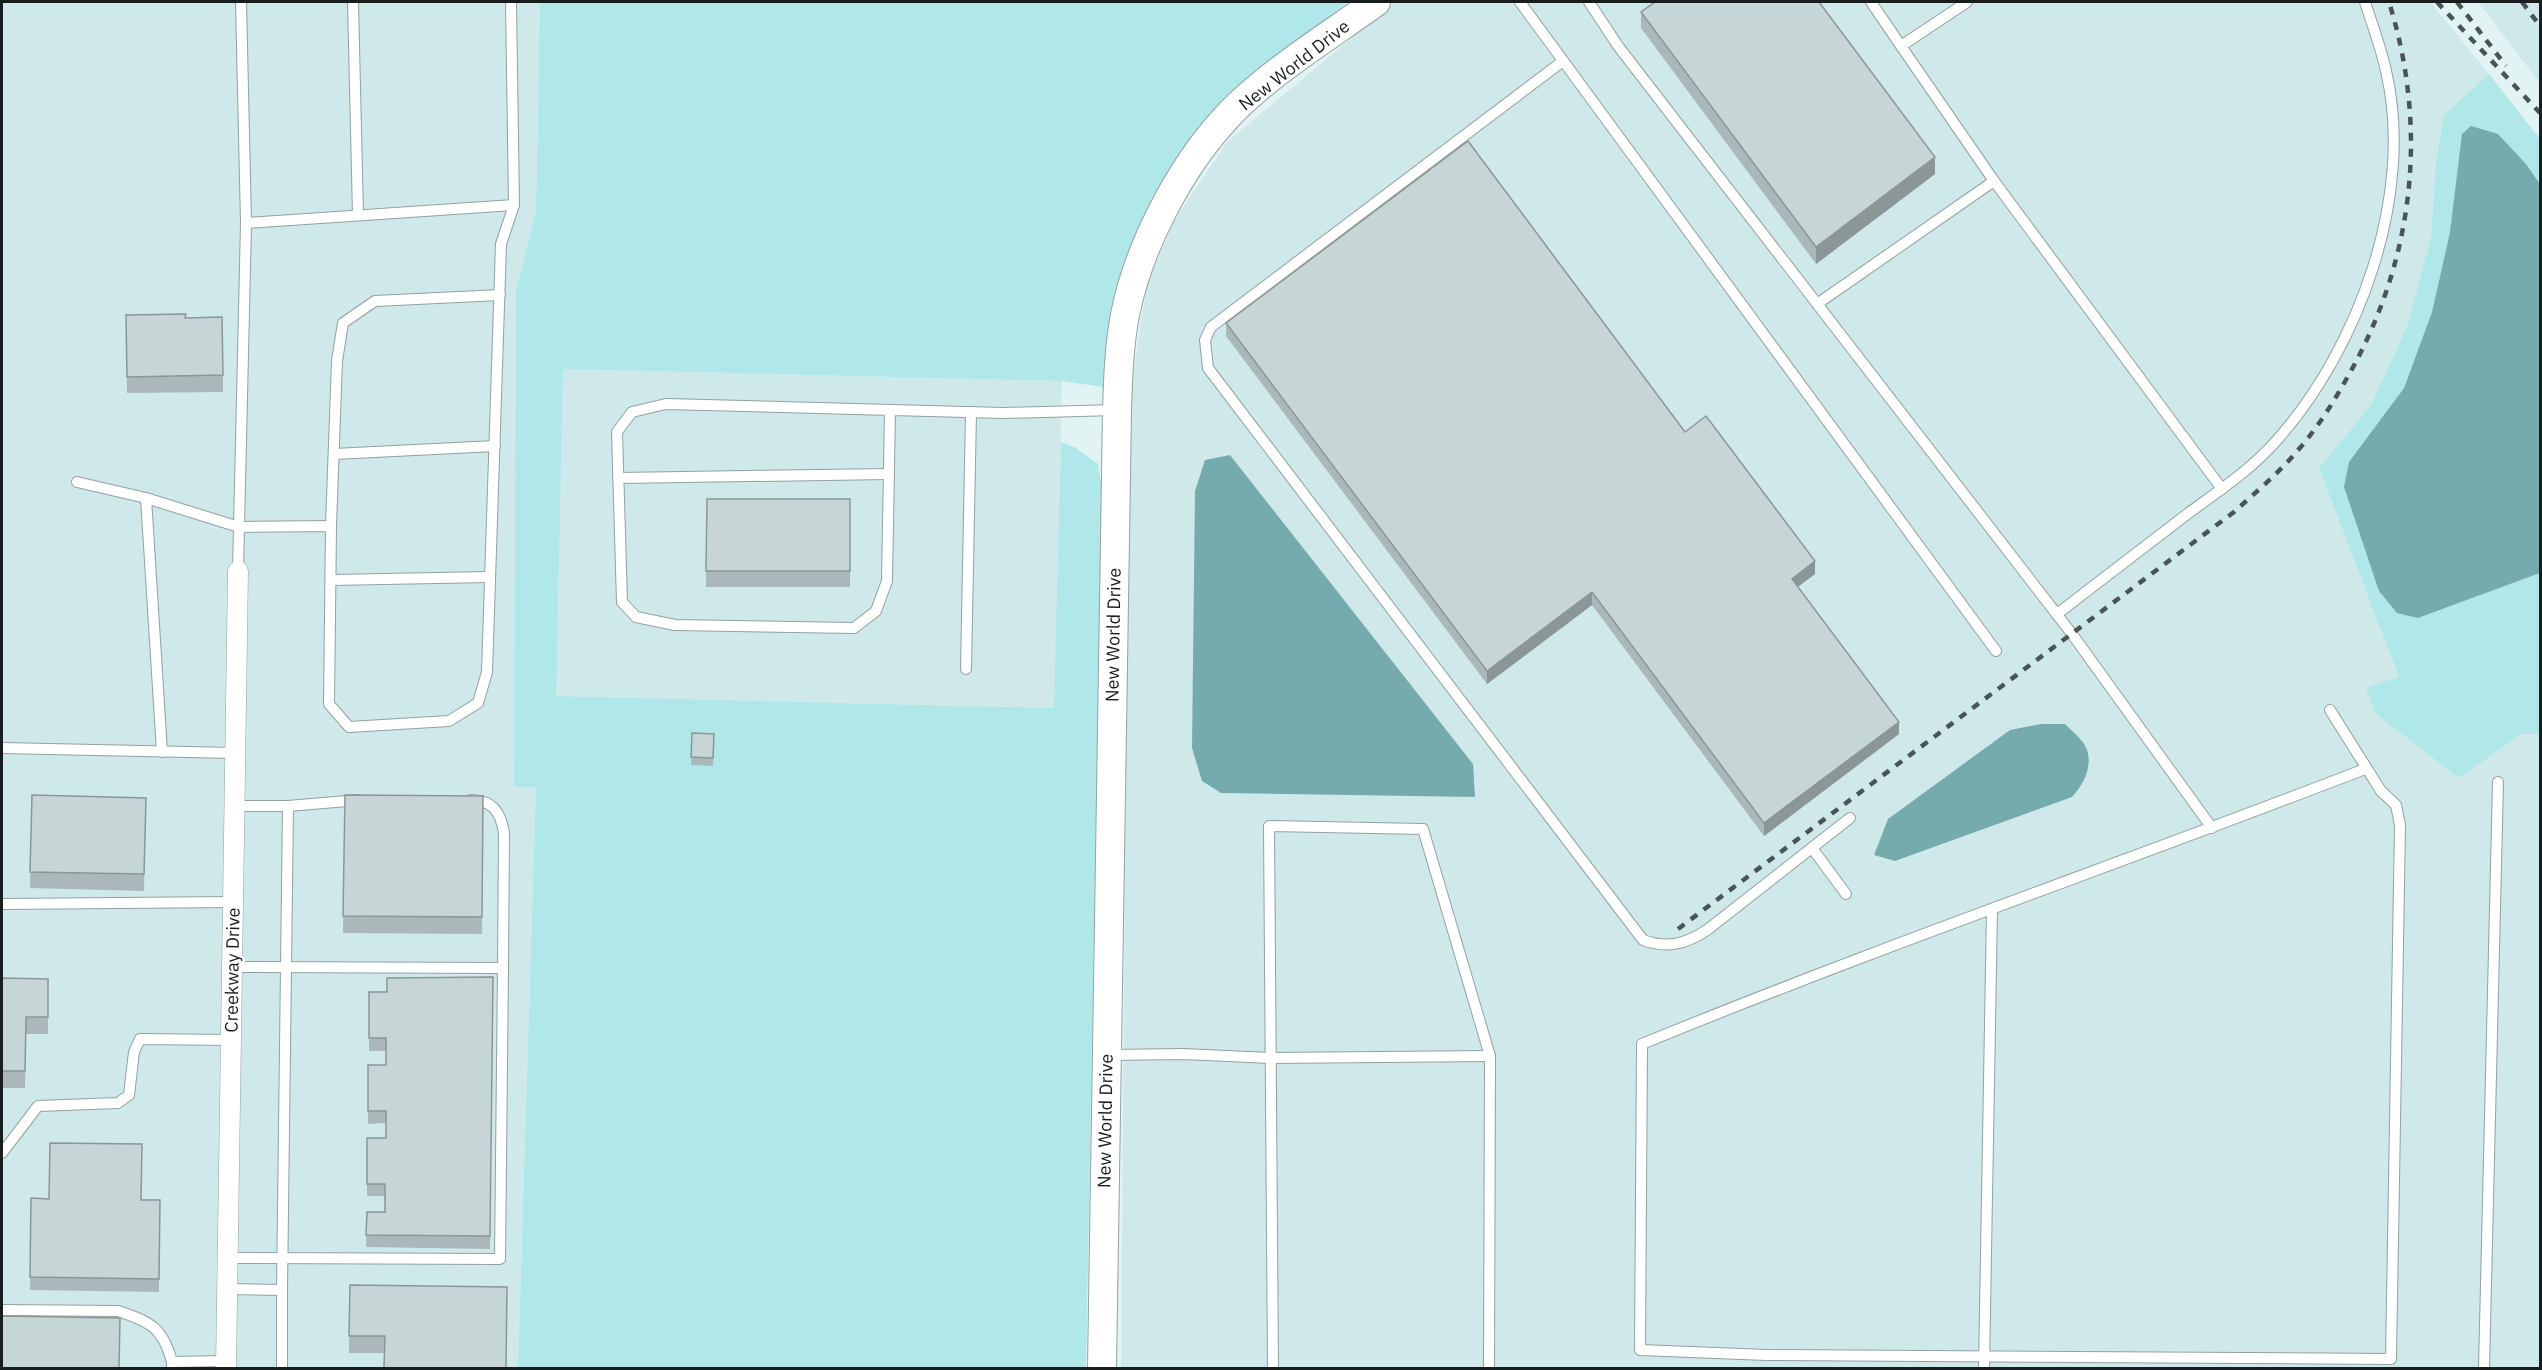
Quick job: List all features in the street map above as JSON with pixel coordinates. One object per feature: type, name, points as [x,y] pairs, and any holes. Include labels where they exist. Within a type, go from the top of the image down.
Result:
[{"type":"street","name":"New World Drive","points":[[1102,1368],[1117,410],[1125,315],[1140,264],[1162,214],[1192,163],[1226,119],[1264,84],[1376,2]]},
{"type":"street","name":"Creekway Drive","points":[[227,1365],[238,571]]},
{"type":"lane","points":[[238,571],[246,223],[241,2]]},
{"type":"lane","points":[[353,2],[358,215]]},
{"type":"lane","points":[[500,295],[375,301],[343,323],[337,361],[331,525],[329,704],[350,727],[449,721],[478,703],[487,672],[500,295],[501,244],[514,206],[511,2]]},
{"type":"lane","points":[[1520,2],[1996,651]]},
{"type":"lane","points":[[1588,2],[1618,46],[2057,614],[2212,828]]},
{"type":"lane","points":[[1870,2],[1994,181],[2222,489]]},
{"type":"lane","points":[[1901,46],[1967,2]]},
{"type":"lane","points":[[2057,614],[2240,476],[2277,441],[2314,394],[2342,344],[2373,271],[2391,196],[2392,123],[2386,72],[2365,2]]},
{"type":"lane","points":[[1563,61],[1211,327],[1205,340],[1208,368],[1643,940],[1656,945],[1690,941],[1850,818]]},
{"type":"lane","points":[[1817,304],[1994,181]]},
{"type":"lane","points":[[246,223],[514,206]]},
{"type":"lane","points":[[890,410],[887,581],[876,611],[854,628],[675,626],[636,617],[622,602],[617,432],[632,412],[666,404],[971,412],[1117,410]]},
{"type":"lane","points":[[966,669],[971,412]]},
{"type":"lane","points":[[334,454],[495,446]]},
{"type":"lane","points":[[618,478],[889,474]]},
{"type":"lane","points":[[77,482],[146,498],[239,527],[331,525]]},
{"type":"lane","points":[[146,498],[162,752]]},
{"type":"lane","points":[[331,580],[490,577]]},
{"type":"lane","points":[[2330,710],[2365,769],[2381,791],[2396,805],[2400,825],[2391,1364],[1984,1363],[1640,1350],[1642,1044],[1773,990],[2365,769]]},
{"type":"lane","points":[[2,748],[235,753]]},
{"type":"lane","points":[[2484,1368],[2498,782]]},
{"type":"lane","points":[[235,806],[288,806],[324,801],[376,800]]},
{"type":"lane","points":[[228,1258],[500,1259],[504,833],[501,816],[491,804],[476,800],[454,800]]},
{"type":"lane","points":[[282,1368],[288,806]]},
{"type":"lane","points":[[1273,1368],[1269,826],[1423,829],[1490,1056],[1490,1368]]},
{"type":"lane","points":[[1812,848],[1845,894]]},
{"type":"lane","points":[[2,904],[233,902]]},
{"type":"lane","points":[[1984,1363],[1992,910]]},
{"type":"lane","points":[[232,967],[503,968]]},
{"type":"lane","points":[[2,1153],[38,1106],[118,1103],[129,1095],[134,1052],[140,1039],[231,1040]]},
{"type":"lane","points":[[1107,1055],[1183,1054],[1271,1058],[1490,1056]]},
{"type":"lane","points":[[228,1289],[282,1290]]},
{"type":"lane","points":[[2,1310],[118,1311],[134,1316],[157,1329],[167,1342],[172,1365],[227,1365]]},
{"type":"shaded area","points":[[2,2],[540,2],[536,211],[516,290],[514,786],[536,787],[518,1368],[2,1368]]},
{"type":"shaded area","points":[[540,2],[1349,2],[1262,67],[1160,191],[1131,246],[1114,309],[1103,387],[1062,381],[563,369],[556,696],[1054,708],[1061,442],[1076,448],[1098,464],[1102,487],[1086,1368],[518,1368],[536,787],[514,787],[516,290],[536,211]]},
{"type":"shaded area","points":[[1395,2],[2430,2],[2489,74],[2444,115],[2436,162],[2431,238],[2407,327],[2371,405],[2319,468],[2399,677],[2459,778],[2521,733],[2540,734],[2540,1368],[1121,1368],[1128,485],[1132,380],[1147,284],[1175,219],[1228,141]]},
{"type":"shaded area","points":[[2478,2],[2540,2],[2540,83]]},
{"type":"shaded area","points":[[2489,74],[2540,139],[2540,184],[2526,164],[2498,134],[2450,232],[2432,312],[2404,388],[2349,462],[2418,618],[2540,573],[2540,734],[2521,734],[2459,778],[2375,713],[2366,688],[2399,677],[2319,468],[2371,405],[2407,327],[2431,238],[2436,162],[2444,115]]},
{"type":"shaded area","points":[[2471,126],[2498,134],[2526,164],[2540,184],[2540,573],[2418,618],[2397,613],[2379,591],[2344,487],[2349,462],[2404,388],[2432,312],[2450,232],[2462,134]]},
{"type":"shaded area","points":[[563,369],[1062,381],[1055,708],[555,696]]},
{"type":"shaded area","points":[[1230,455],[1473,764],[1475,797],[1221,793],[1202,781],[1192,748],[1195,491],[1205,460]]},
{"type":"shaded area","points":[[2041,724],[2065,724],[2086,748],[2088,770],[2072,797],[1895,861],[1874,855],[1888,819],[2010,730]]},
{"type":"building","points":[[1655,2],[1819,2],[1935,157],[1816,247],[1641,12]]},
{"type":"building","points":[[1468,141],[1685,432],[1706,416],[1815,561],[1792,579],[1899,722],[1764,823],[1592,592],[1487,671],[1226,323]]},
{"type":"building","points":[[186,314],[185,318],[222,317],[223,375],[127,377],[126,315]]},
{"type":"building","points":[[707,499],[850,499],[850,571],[706,571]]},
{"type":"building","points":[[692,733],[714,734],[713,758],[691,757]]},
{"type":"building","points":[[32,795],[146,798],[144,874],[30,872]]},
{"type":"building","points":[[345,795],[483,796],[482,917],[343,916]]},
{"type":"building","points":[[493,977],[490,1236],[366,1235],[367,1212],[385,1212],[385,1184],[367,1184],[367,1138],[386,1138],[386,1111],[368,1111],[368,1065],[386,1065],[386,1038],[369,1038],[369,992],[387,992],[387,978]]},
{"type":"building","points":[[2,978],[48,979],[48,1017],[26,1017],[25,1071],[2,1071]]},
{"type":"building","points":[[50,1143],[142,1144],[141,1200],[160,1200],[159,1279],[30,1277],[31,1198],[49,1199]]},
{"type":"building","points":[[350,1285],[507,1287],[506,1368],[384,1368],[385,1336],[349,1336]]},
{"type":"building","points":[[2,1316],[120,1318],[119,1368],[2,1368]]},
{"type":"railway","points":[[1678,929],[2234,512],[2284,466],[2313,432],[2342,387],[2370,334],[2387,288],[2400,241],[2408,194],[2411,146],[2409,98],[2401,50],[2389,2]]},
{"type":"railway","points":[[2437,2],[2540,113]]},
{"type":"railway","points":[[2457,2],[2506,66]]},
{"type":"railway","points":[[2522,2],[2540,26]]}]
